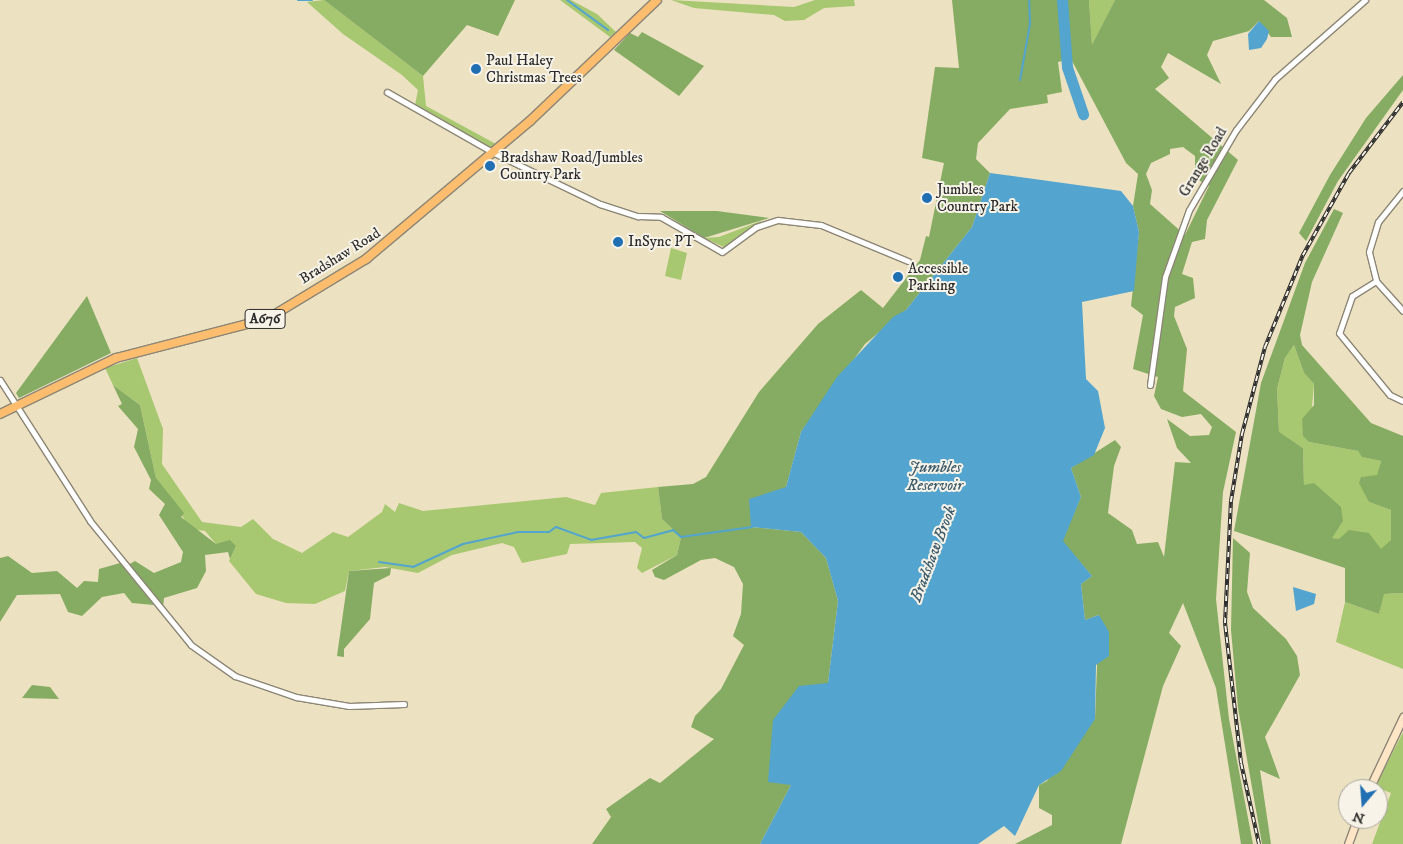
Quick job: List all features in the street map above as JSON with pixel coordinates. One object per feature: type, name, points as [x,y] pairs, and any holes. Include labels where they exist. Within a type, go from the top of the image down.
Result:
[{"type":"main road","name":"Bradshaw Road","points":[[0,414],[116,358],[267,319],[398,236],[494,153],[655,1]]},
{"type":"main road","points":[[1374,779],[1403,717]]},
{"type":"main road","points":[[1348,844],[1353,829]]},
{"type":"street","name":"Grange Road","points":[[1150,386],[1166,270],[1189,210],[1236,130],[1274,79],[1365,0]]},
{"type":"street","points":[[387,92],[494,153],[615,211],[661,217],[722,252],[766,222],[778,220],[821,225],[908,261]]},
{"type":"street","points":[[1403,191],[1378,222],[1370,244],[1376,281],[1403,311]]},
{"type":"street","points":[[1376,281],[1352,296],[1339,333],[1390,395],[1403,401]]},
{"type":"street","points":[[0,380],[19,406],[90,520],[191,645],[235,676],[296,697],[349,706],[404,704]]},
{"type":"green space","points":[[324,0],[423,76],[426,106],[496,144],[491,148],[415,105],[418,90],[402,75],[343,34],[307,2]]},
{"type":"green space","points":[[324,0],[515,0],[498,36],[467,25],[423,76]]},
{"type":"green space","points":[[560,0],[571,0],[597,14],[616,32],[610,37]]},
{"type":"green space","points":[[671,0],[794,7],[815,0],[854,0],[855,6],[824,8],[804,20],[785,21],[774,15],[694,8]]},
{"type":"green space","points":[[952,0],[1089,0],[1092,45],[1115,0],[1264,0],[1287,18],[1292,37],[1271,37],[1259,21],[1249,31],[1213,41],[1207,55],[1221,84],[1168,53],[1161,67],[1169,78],[1155,89],[1238,160],[1207,220],[1205,239],[1192,242],[1182,274],[1193,278],[1195,298],[1175,307],[1174,316],[1187,349],[1183,391],[1236,432],[1223,492],[1216,599],[1229,719],[1253,844],[1241,844],[1216,688],[1183,603],[1169,633],[1181,646],[1163,686],[1121,844],[1015,844],[1052,825],[1052,815],[1039,808],[1039,785],[1047,781],[1095,719],[1099,615],[1085,620],[1081,584],[1092,576],[1062,541],[1081,497],[1071,468],[1115,440],[1121,447],[1114,466],[1108,513],[1132,530],[1137,544],[1158,542],[1164,557],[1175,462],[1191,463],[1177,448],[1167,419],[1190,436],[1209,435],[1212,427],[1201,414],[1182,417],[1161,409],[1154,396],[1158,377],[1133,369],[1143,315],[1131,306],[1139,232],[1133,206],[1138,174],[1126,163],[1071,59],[1058,62],[1062,92],[1047,95],[1048,103],[1010,109],[978,143],[976,159],[990,173],[972,227],[906,310],[865,344],[801,432],[786,487],[751,527],[801,532],[826,558],[838,601],[828,683],[791,785],[760,844],[592,844],[611,817],[606,809],[650,778],[660,783],[714,739],[691,727],[695,716],[721,689],[744,645],[733,636],[741,614],[743,584],[734,567],[715,558],[701,560],[664,580],[655,577],[652,570],[677,555],[681,537],[662,519],[658,487],[693,484],[706,477],[759,392],[818,324],[861,290],[883,308],[920,260],[926,236],[929,237],[944,163],[922,158],[935,67],[959,68]],"holes":[[[1183,147],[1195,156],[1195,178],[1209,186],[1185,235],[1150,204],[1152,190],[1146,174],[1151,163],[1170,154],[1170,149]]]},
{"type":"green space","points":[[1089,0],[1115,0],[1092,46]]},
{"type":"green space","points":[[642,32],[704,66],[679,96],[614,50],[630,33],[638,37]]},
{"type":"green space","points":[[1403,75],[1403,90],[1338,181],[1306,241],[1299,233],[1330,175],[1366,118]]},
{"type":"green space","points":[[1334,209],[1343,213],[1312,282],[1300,335],[1302,345],[1371,423],[1403,436],[1403,593],[1384,594],[1379,614],[1345,602],[1345,568],[1234,531],[1261,383],[1305,263]],"holes":[[[1294,345],[1304,373],[1314,384],[1314,405],[1302,419],[1303,436],[1309,442],[1358,451],[1362,457],[1381,461],[1377,475],[1361,477],[1359,483],[1369,502],[1391,510],[1391,540],[1381,549],[1369,533],[1349,530],[1339,539],[1332,538],[1343,521],[1341,507],[1314,483],[1304,485],[1303,448],[1279,432],[1277,389],[1285,358]]]},
{"type":"green space","points":[[660,211],[717,211],[769,218],[704,238]]},
{"type":"green space","points":[[763,220],[726,248],[704,238],[719,237]]},
{"type":"green space","points":[[671,248],[687,253],[681,280],[665,276]]},
{"type":"green space","points":[[87,296],[111,353],[19,398],[16,393]]},
{"type":"green space","points":[[1294,345],[1304,373],[1314,384],[1309,442],[1358,451],[1363,457],[1381,461],[1377,476],[1361,477],[1369,502],[1391,510],[1392,540],[1381,550],[1332,538],[1304,485],[1303,448],[1279,433],[1277,389],[1285,358]]},
{"type":"green space","points":[[137,358],[163,429],[162,464],[202,522],[241,527],[253,519],[273,539],[302,553],[333,532],[348,537],[382,512],[385,504],[395,512],[399,503],[423,511],[566,497],[595,505],[601,493],[658,487],[662,519],[681,537],[677,555],[642,573],[637,568],[642,548],[635,542],[570,544],[567,554],[522,563],[514,547],[502,543],[452,555],[418,573],[385,567],[349,571],[345,591],[315,604],[286,603],[256,594],[229,561],[236,546],[216,544],[205,531],[191,529],[156,478],[140,405],[113,385],[105,368]]},
{"type":"green space","points":[[113,385],[140,405],[156,478],[184,513],[181,517],[216,544],[230,540],[236,546],[230,559],[228,552],[205,555],[206,571],[197,588],[164,598],[163,608],[128,565],[135,561],[154,573],[181,562],[183,552],[159,515],[165,504],[149,489],[151,480],[134,447],[138,429],[118,406],[122,404]]},
{"type":"green space","points":[[1233,538],[1250,553],[1247,592],[1253,608],[1286,639],[1297,656],[1300,675],[1265,737],[1280,779],[1260,770],[1271,844],[1262,844],[1238,708],[1231,630]]},
{"type":"green space","points":[[8,556],[32,573],[57,571],[77,588],[84,581],[98,582],[99,569],[120,563],[154,605],[132,603],[124,593],[102,597],[82,616],[68,612],[60,594],[17,595],[0,622],[0,558]]},
{"type":"green space","points":[[391,568],[390,575],[374,583],[370,619],[344,649],[344,657],[337,656],[349,571]]},
{"type":"green space","points":[[1403,593],[1403,669],[1336,642],[1345,602],[1379,614],[1383,594]]},
{"type":"green space","points":[[32,685],[50,687],[59,699],[22,698]]},
{"type":"green space","points":[[1403,732],[1403,844],[1372,844],[1378,829],[1388,829],[1388,801],[1391,793],[1388,792],[1388,779],[1379,779]]},
{"type":"water","points":[[1259,21],[1269,31],[1267,39],[1261,48],[1249,50],[1248,34]]},
{"type":"water","name":"Jumbles Reservoir","points":[[990,173],[1121,191],[1133,206],[1139,232],[1134,291],[1082,302],[1086,379],[1098,391],[1105,428],[1094,455],[1071,468],[1081,497],[1063,541],[1092,576],[1081,584],[1085,620],[1099,615],[1109,632],[1109,656],[1096,665],[1095,719],[1061,771],[1039,785],[1015,836],[1004,826],[978,844],[760,844],[791,785],[768,782],[773,720],[799,686],[828,683],[838,601],[826,558],[801,532],[751,527],[749,499],[786,487],[801,432],[837,377],[893,317],[906,310],[972,227]]},
{"type":"water","points":[[1293,587],[1316,594],[1314,604],[1296,611]]},
{"type":"waterway","points":[[298,0],[312,0]]},
{"type":"waterway","points":[[567,0],[608,30]]},
{"type":"waterway","points":[[1020,80],[1030,24],[1029,0]]},
{"type":"waterway","name":"Bradshaw Brook","points":[[1062,0],[1067,67],[1083,114]]},
{"type":"waterway","points":[[379,562],[413,567],[463,544],[518,532],[549,532],[556,527],[591,540],[636,532],[644,538],[673,530],[681,537],[752,527]]},
{"type":"railway","points":[[1259,844],[1241,763],[1225,623],[1231,501],[1242,434],[1265,347],[1303,255],[1349,173],[1403,102]]},
{"type":"place","name":"Paul Haley Christmas Trees","points":[[476,69]]},
{"type":"place","name":"Bradshaw Road/Jumbles Country Park","points":[[490,166]]},
{"type":"place","name":"Jumbles Country Park","points":[[927,198]]},
{"type":"place","name":"InSync PT","points":[[618,242]]},
{"type":"place","name":"Accessible Parking","points":[[898,277]]}]
